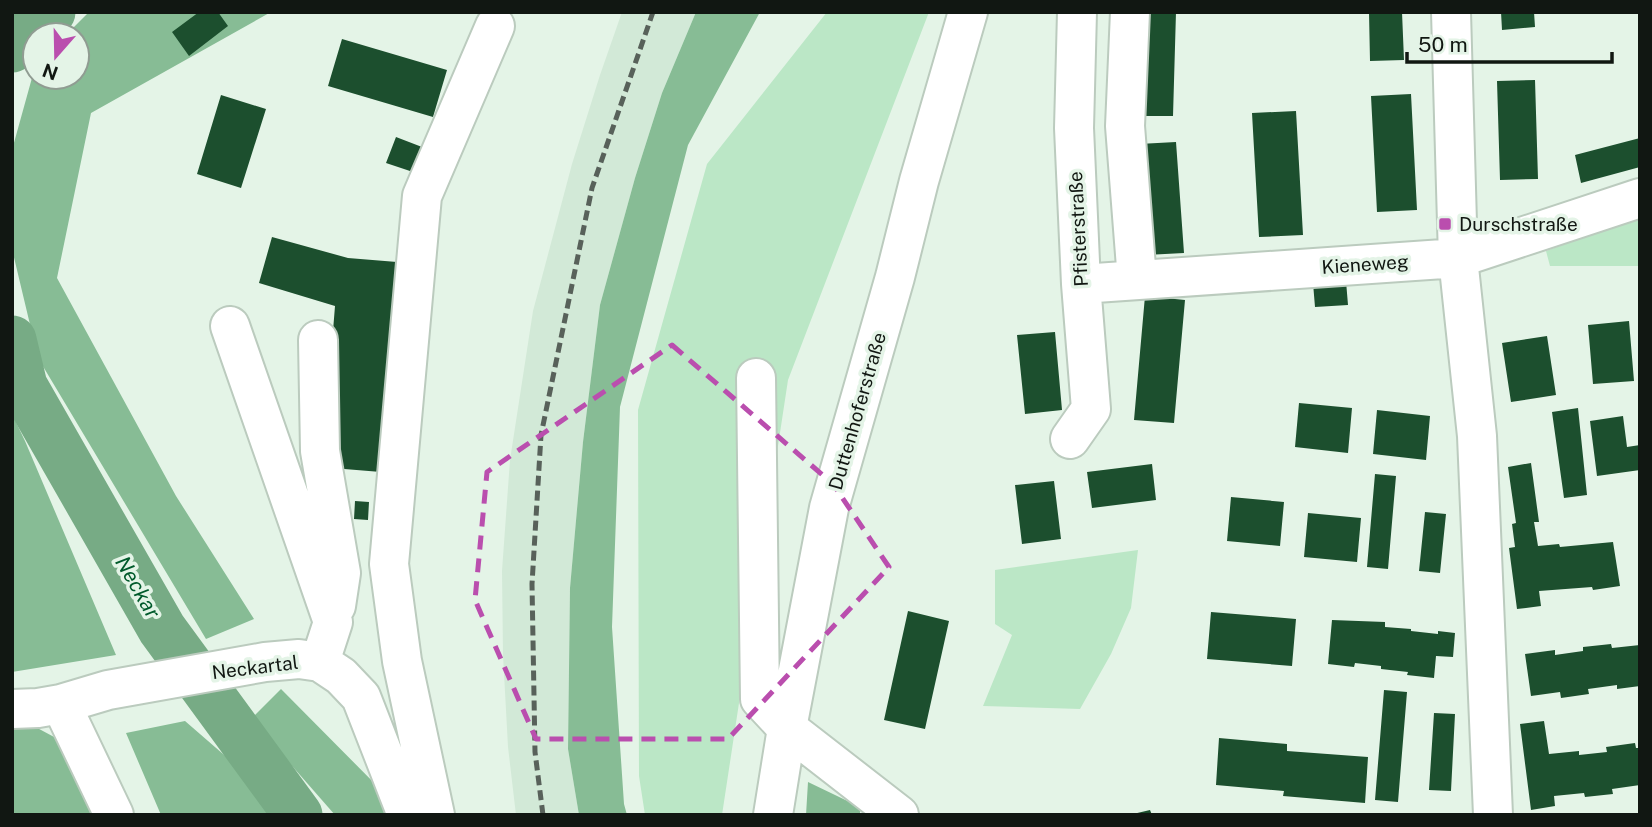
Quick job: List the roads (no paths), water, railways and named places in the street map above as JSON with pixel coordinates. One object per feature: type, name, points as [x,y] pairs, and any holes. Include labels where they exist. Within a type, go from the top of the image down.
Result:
[{"type":"street","name":"Duttenhoferstraße","points":[[773,815],[829,508],[968,12]]},
{"type":"street","name":"Pfisterstraße","points":[[1070,439],[1091,409],[1081,284],[1074,128],[1077,12]]},
{"type":"street","points":[[1129,12],[1125,126],[1137,280]]},
{"type":"street","points":[[1451,12],[1461,284],[1477,436],[1493,815]]},
{"type":"street","points":[[435,815],[402,661],[388,564],[422,196],[495,26]]},
{"type":"street","name":"Kieneweg","points":[[1081,284],[1137,280],[1461,284],[1640,198]]},
{"type":"street","points":[[230,326],[333,622]]},
{"type":"street","points":[[318,340],[320,451],[341,573],[333,622],[320,662]]},
{"type":"street","points":[[756,378],[761,699],[787,728],[899,815]]},
{"type":"street","name":"Neckartal","points":[[12,709],[61,704],[108,690],[265,662],[299,659],[320,662],[341,676],[361,697],[407,815]]},
{"type":"street","points":[[61,704],[114,815]]},
{"type":"waterway","name":"Neckar","points":[[12,48],[51,12]]},
{"type":"waterway","name":"Neckar","points":[[12,340],[23,386],[162,629],[298,815]]},
{"type":"railway","points":[[543,815],[535,752],[532,584],[541,435],[592,188],[653,12]]},
{"type":"place","name":"Durschstraße","points":[[1445,224]]}]
